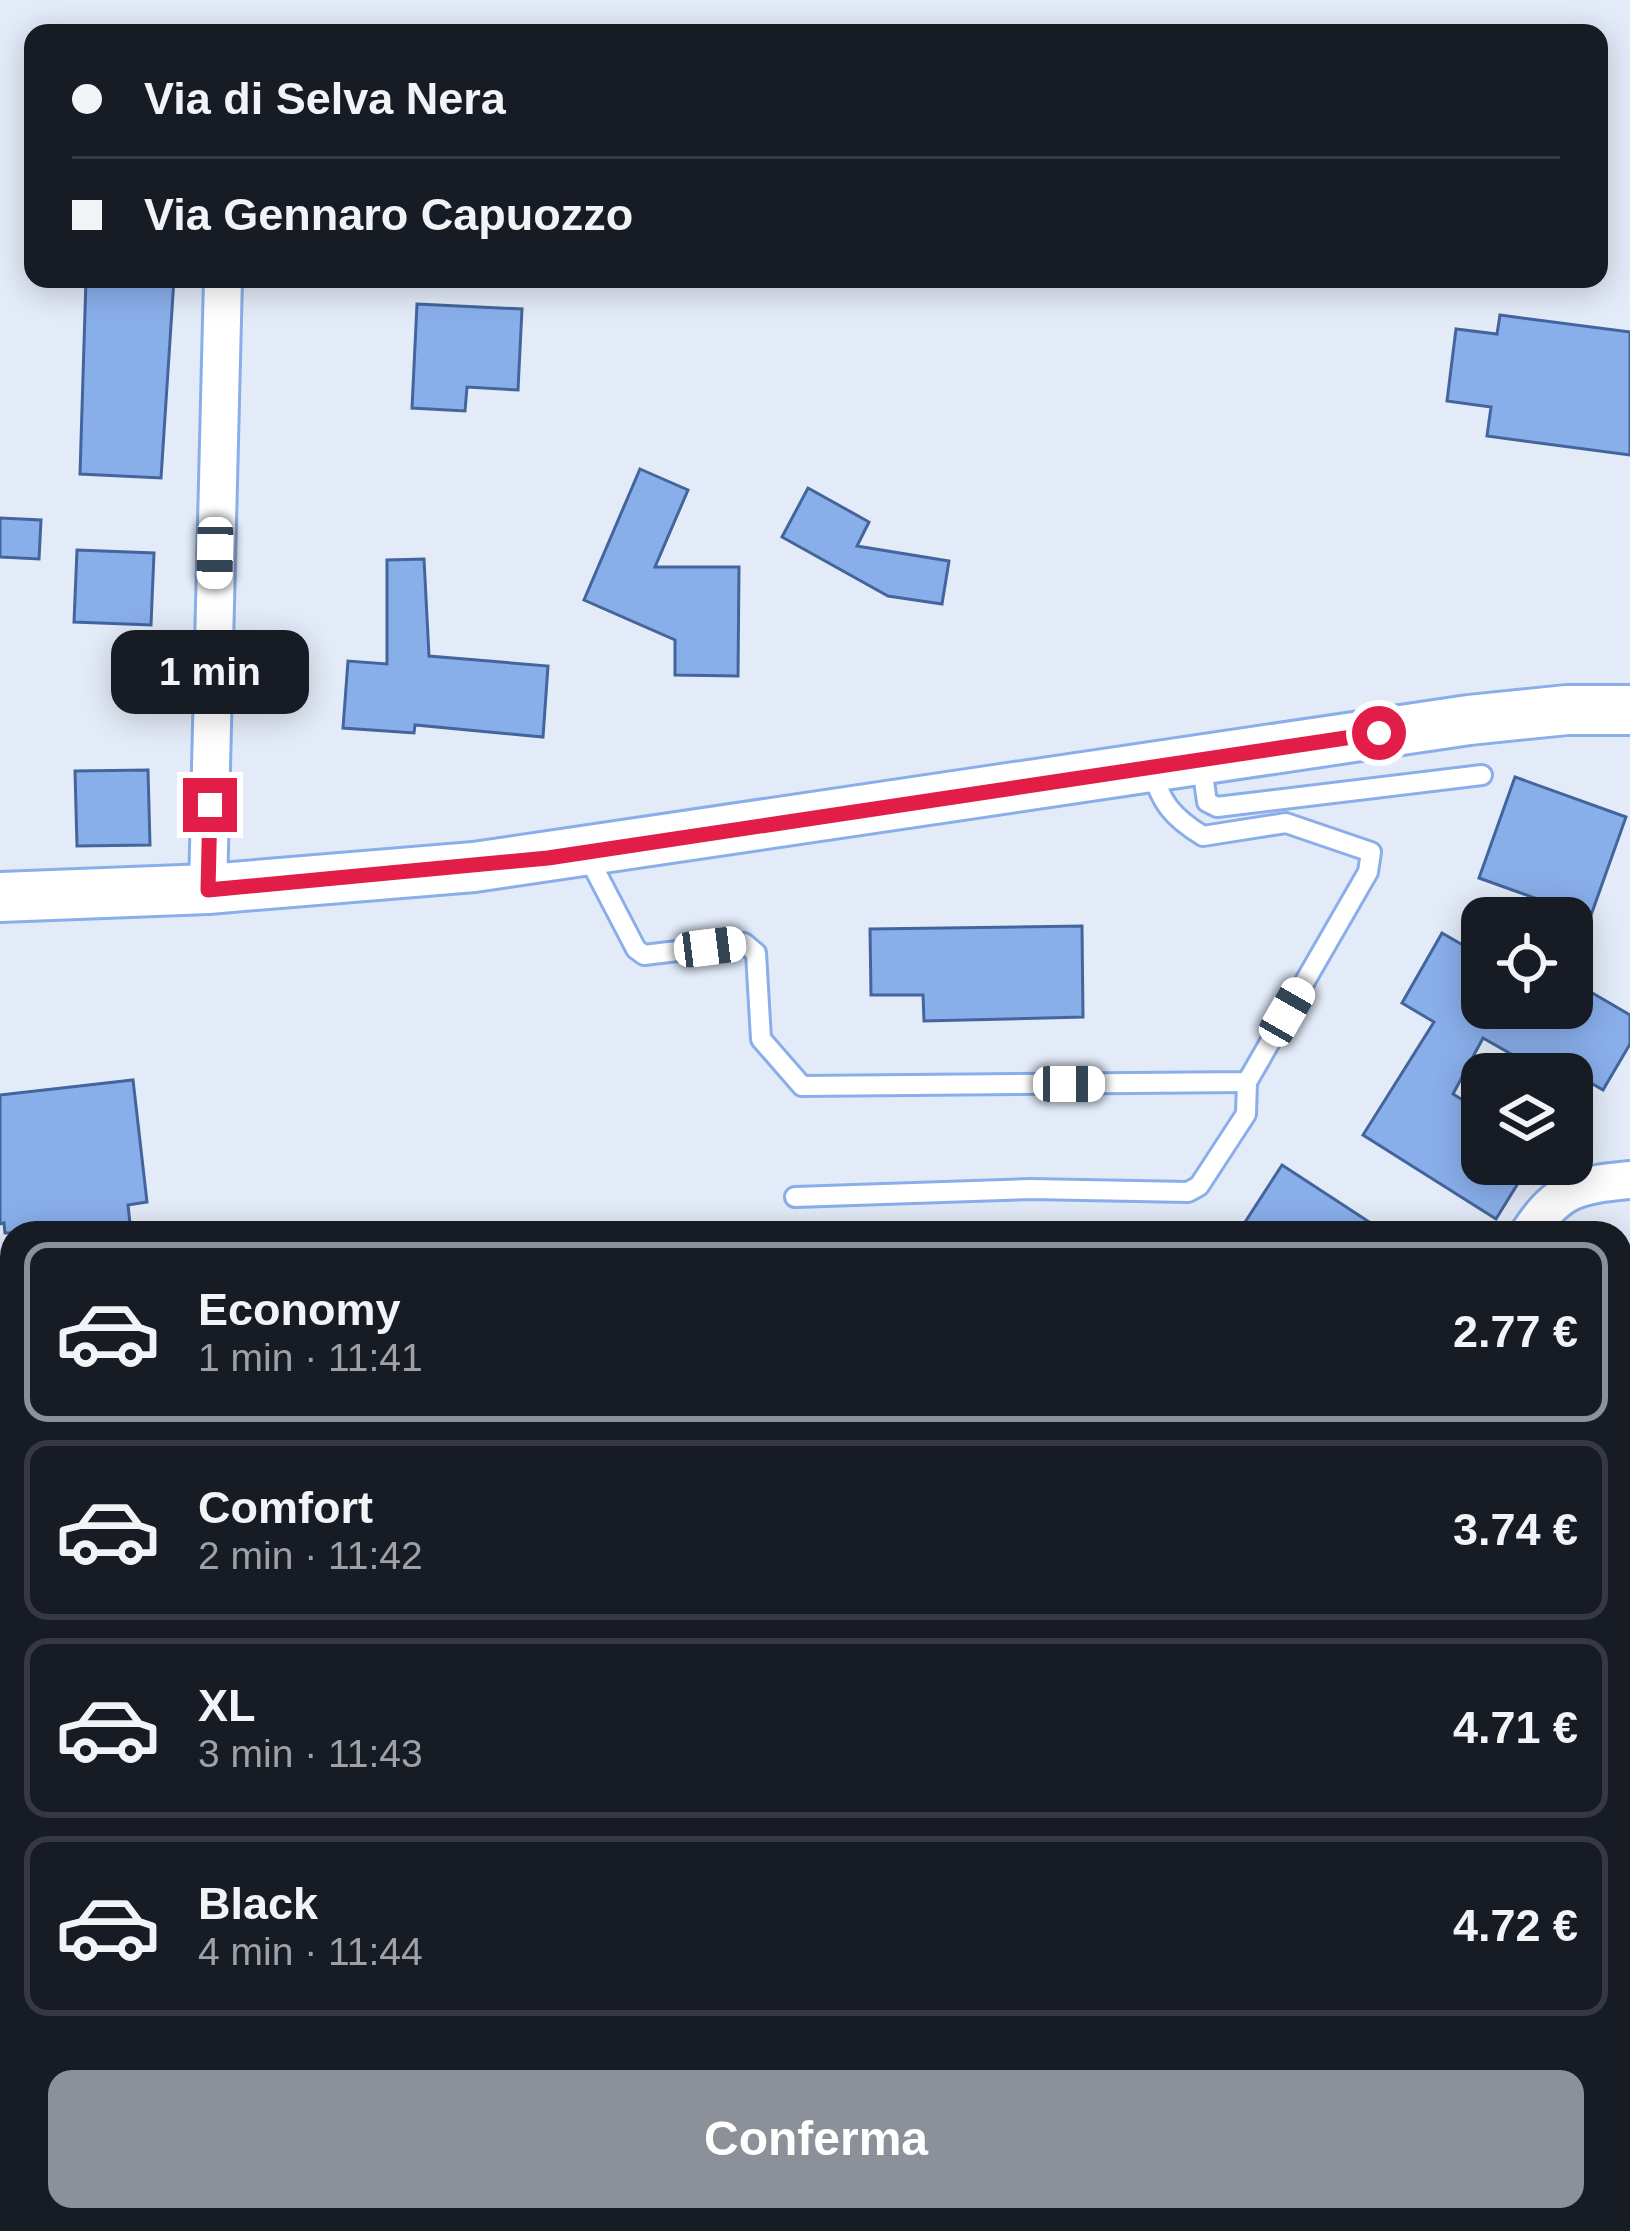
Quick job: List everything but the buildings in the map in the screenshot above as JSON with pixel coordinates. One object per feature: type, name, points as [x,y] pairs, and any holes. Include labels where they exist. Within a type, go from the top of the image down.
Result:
[{"type":"street","points":[[208,890],[223,288]]},
{"type":"street","points":[[0,897],[208,890],[474,868],[1469,720],[1567,710],[1630,710]]},
{"type":"street","points":[[1537,1221],[1545,1208],[1573,1189],[1630,1180]]},
{"type":"lane","points":[[1201,760],[1208,802],[1217,807],[1482,775]]},
{"type":"lane","points":[[795,1197],[1030,1189],[1188,1192],[1199,1186],[1246,1114],[1247,1082],[1368,872],[1371,852],[1286,823],[1203,836],[1176,819],[1159,797],[1151,767]]},
{"type":"lane","points":[[586,853],[636,949],[644,955],[744,943],[751,947],[756,953],[761,1039],[802,1086],[1247,1082]]},
{"type":"route","points":[[210,805],[208,890],[474,868],[1379,733]]}]
